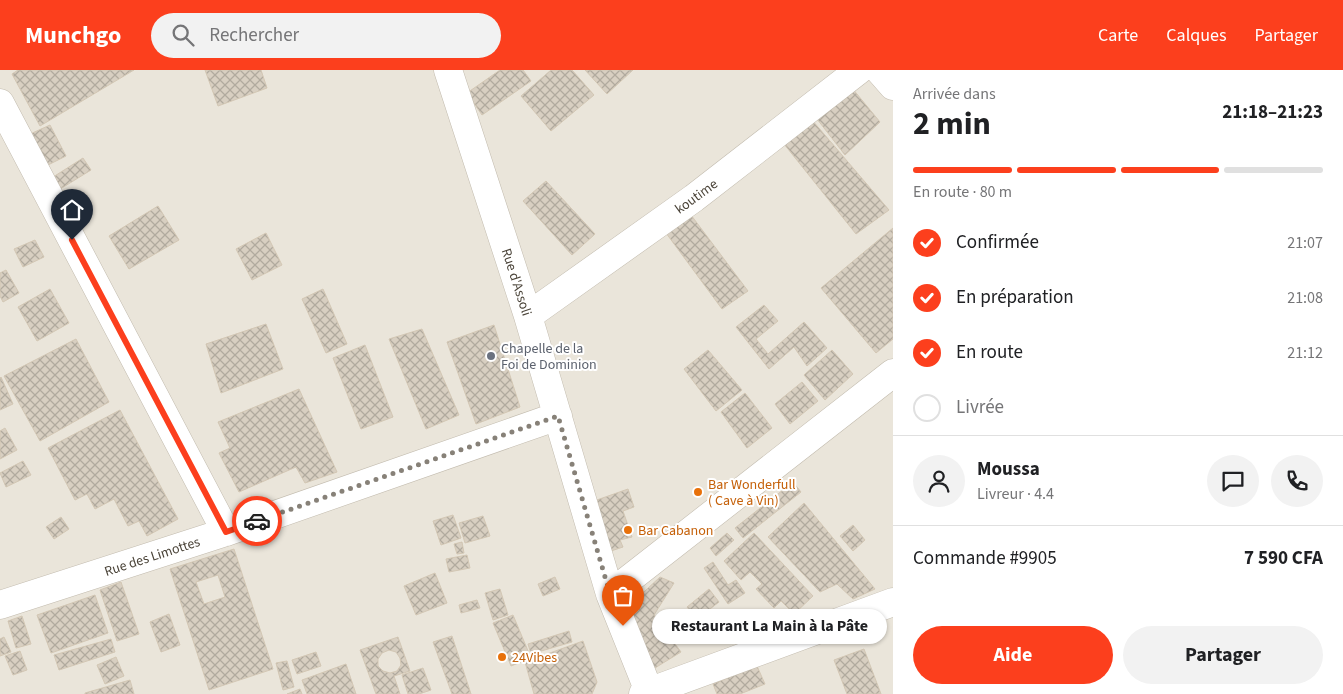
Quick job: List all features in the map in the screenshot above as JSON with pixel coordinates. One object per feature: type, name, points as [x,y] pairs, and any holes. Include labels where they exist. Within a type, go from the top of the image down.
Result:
[{"type":"street","name":"Rue d'Assoli","points":[[448,70],[528,316],[610,594],[647,693]]},
{"type":"street","name":"koutime","points":[[528,316],[694,198],[859,70]]},
{"type":"street","points":[[880,70],[893,86]]},
{"type":"street","points":[[0,103],[226,532]]},
{"type":"street","points":[[610,594],[893,373]]},
{"type":"street","name":"Rue des Limottes","points":[[0,605],[226,532],[558,416]]},
{"type":"street","points":[[647,693],[893,602]]},
{"type":"shaded area","points":[[0,70],[893,70],[893,694],[0,694]]},
{"type":"building","points":[[18,70],[134,70],[40,126],[12,74]]},
{"type":"building","points":[[205,70],[261,70],[267,88],[218,106]]},
{"type":"building","points":[[500,70],[523,70],[531,81],[482,115],[467,93]]},
{"type":"building","points":[[551,70],[572,70],[594,95],[551,131],[521,96]]},
{"type":"building","points":[[585,70],[633,70],[607,94]]},
{"type":"building","points":[[852,88],[880,122],[845,155],[817,119]]},
{"type":"building","points":[[812,120],[889,210],[856,234],[784,144]]},
{"type":"building","points":[[50,125],[66,156],[44,167],[28,135]]},
{"type":"building","points":[[83,158],[91,170],[57,191],[50,179]]},
{"type":"building","points":[[546,181],[595,234],[572,255],[523,201]]},
{"type":"building","points":[[158,206],[179,240],[129,269],[109,236]]},
{"type":"building","points":[[691,215],[748,291],[722,309],[666,233]]},
{"type":"building","points":[[893,228],[893,339],[876,353],[821,288]]},
{"type":"building","points":[[266,233],[282,265],[252,280],[236,249]]},
{"type":"building","points":[[35,240],[44,257],[23,267],[14,249]]},
{"type":"building","points":[[6,270],[19,293],[3,302],[0,296],[0,273]]},
{"type":"building","points":[[50,289],[69,323],[37,341],[18,307]]},
{"type":"building","points":[[323,289],[347,344],[326,353],[302,299]]},
{"type":"building","points":[[764,305],[778,321],[756,339],[768,354],[804,322],[827,348],[807,366],[794,347],[769,369],[736,327]]},
{"type":"building","points":[[266,324],[283,369],[221,393],[206,344]]},
{"type":"building","points":[[494,325],[520,407],[476,424],[447,342]]},
{"type":"building","points":[[422,329],[459,415],[426,429],[389,339]]},
{"type":"building","points":[[76,339],[109,402],[40,441],[4,376]]},
{"type":"building","points":[[365,345],[393,417],[361,429],[333,358]]},
{"type":"building","points":[[708,350],[742,390],[716,411],[684,369]]},
{"type":"building","points":[[832,350],[853,374],[825,400],[804,375]]},
{"type":"building","points":[[0,378],[13,404],[0,410]]},
{"type":"building","points":[[802,382],[818,401],[790,424],[775,404]]},
{"type":"building","points":[[299,389],[337,472],[305,483],[296,467],[239,492],[219,453],[230,448],[218,422]]},
{"type":"building","points":[[745,393],[772,428],[747,448],[721,412]]},
{"type":"building","points":[[120,410],[178,519],[147,536],[139,521],[128,526],[114,499],[95,509],[87,494],[75,500],[48,448]]},
{"type":"building","points":[[5,428],[17,450],[0,459],[0,431]]},
{"type":"building","points":[[23,461],[31,475],[6,487],[0,473]]},
{"type":"building","points":[[793,482],[801,492],[743,538],[735,528]]},
{"type":"building","points":[[628,489],[634,507],[623,511],[632,537],[620,540],[623,547],[611,551],[594,501]]},
{"type":"building","points":[[804,503],[875,589],[853,599],[837,584],[820,592],[768,537]]},
{"type":"building","points":[[453,515],[461,538],[441,545],[433,521]]},
{"type":"building","points":[[483,516],[490,536],[465,543],[459,523]]},
{"type":"building","points":[[61,517],[69,529],[54,539],[46,527]]},
{"type":"building","points":[[853,525],[865,540],[853,551],[840,536]]},
{"type":"building","points":[[727,533],[734,540],[716,556],[710,548]]},
{"type":"building","points":[[754,533],[813,596],[794,614],[781,601],[774,608],[756,589],[762,584],[750,572],[741,580],[724,561]]},
{"type":"building","points":[[462,542],[464,553],[457,554],[454,544]]},
{"type":"building","points":[[234,549],[273,669],[209,690],[170,569]],"holes":[[[218,575],[225,597],[204,604],[196,582]]]},
{"type":"building","points":[[467,555],[470,568],[449,572],[446,559]]},
{"type":"building","points":[[713,562],[728,585],[736,580],[745,593],[728,604],[704,568]]},
{"type":"building","points":[[435,573],[447,603],[416,615],[404,586]]},
{"type":"building","points":[[555,577],[560,589],[543,596],[538,584]]},
{"type":"building","points":[[660,577],[674,583],[654,615],[681,652],[650,671],[627,619],[631,604]]},
{"type":"building","points":[[121,582],[139,634],[117,641],[100,590]]},
{"type":"building","points":[[500,589],[508,615],[493,620],[485,593]]},
{"type":"building","points":[[709,589],[719,602],[697,619],[687,607]]},
{"type":"building","points":[[95,595],[108,633],[51,653],[37,615]]},
{"type":"building","points":[[477,600],[480,608],[461,613],[459,605]]},
{"type":"building","points":[[169,614],[180,645],[161,652],[150,622]]},
{"type":"building","points":[[513,615],[531,658],[511,666],[493,623]]},
{"type":"building","points":[[22,616],[31,644],[16,648],[8,621]]},
{"type":"building","points":[[569,631],[572,642],[531,654],[528,644]]},
{"type":"building","points":[[452,636],[471,694],[452,694],[433,642]]},
{"type":"building","points":[[4,637],[11,652],[0,656],[0,639]]},
{"type":"building","points":[[398,637],[410,671],[394,676],[400,694],[376,694],[360,650]],"holes":[[[389,650],[396,652],[400,658],[401,665],[397,671],[390,673],[383,671],[378,666],[378,659],[382,653]]]},
{"type":"building","points":[[111,639],[115,652],[59,670],[54,655]]},
{"type":"building","points":[[583,641],[597,682],[592,694],[534,694],[525,662]]},
{"type":"building","points":[[864,649],[881,694],[847,694],[834,660]]},
{"type":"building","points":[[20,651],[27,670],[13,675],[5,656]]},
{"type":"building","points":[[316,652],[321,666],[297,674],[292,660]]},
{"type":"building","points":[[116,657],[124,676],[105,684],[97,665]]},
{"type":"building","points":[[287,661],[294,687],[283,690],[276,663]]},
{"type":"building","points":[[346,664],[356,694],[307,694],[302,680]]},
{"type":"building","points":[[757,666],[765,684],[740,694],[717,694],[713,684]]},
{"type":"building","points":[[423,668],[431,690],[419,694],[408,694],[402,675]]},
{"type":"building","points":[[130,680],[134,694],[85,694],[85,693]]},
{"type":"building","points":[[300,689],[302,694],[287,694]]},
{"type":"way so far","points":[[257,521],[558,416],[610,594],[623,626]]},
{"type":"place","name":"Chapelle de la Foi de Dominion","points":[[491,356]]},
{"type":"place","name":"Bar Wonderfull ( Cave à Vin)","points":[[698,492]]},
{"type":"place","name":"Bar Cabanon","points":[[628,530]]},
{"type":"place","name":"Restaurant La Main à la Pâte","points":[[623,626]]},
{"type":"place","name":"24Vibes","points":[[502,657]]},
{"type":"route","points":[[72,240],[226,532],[257,521]]}]
